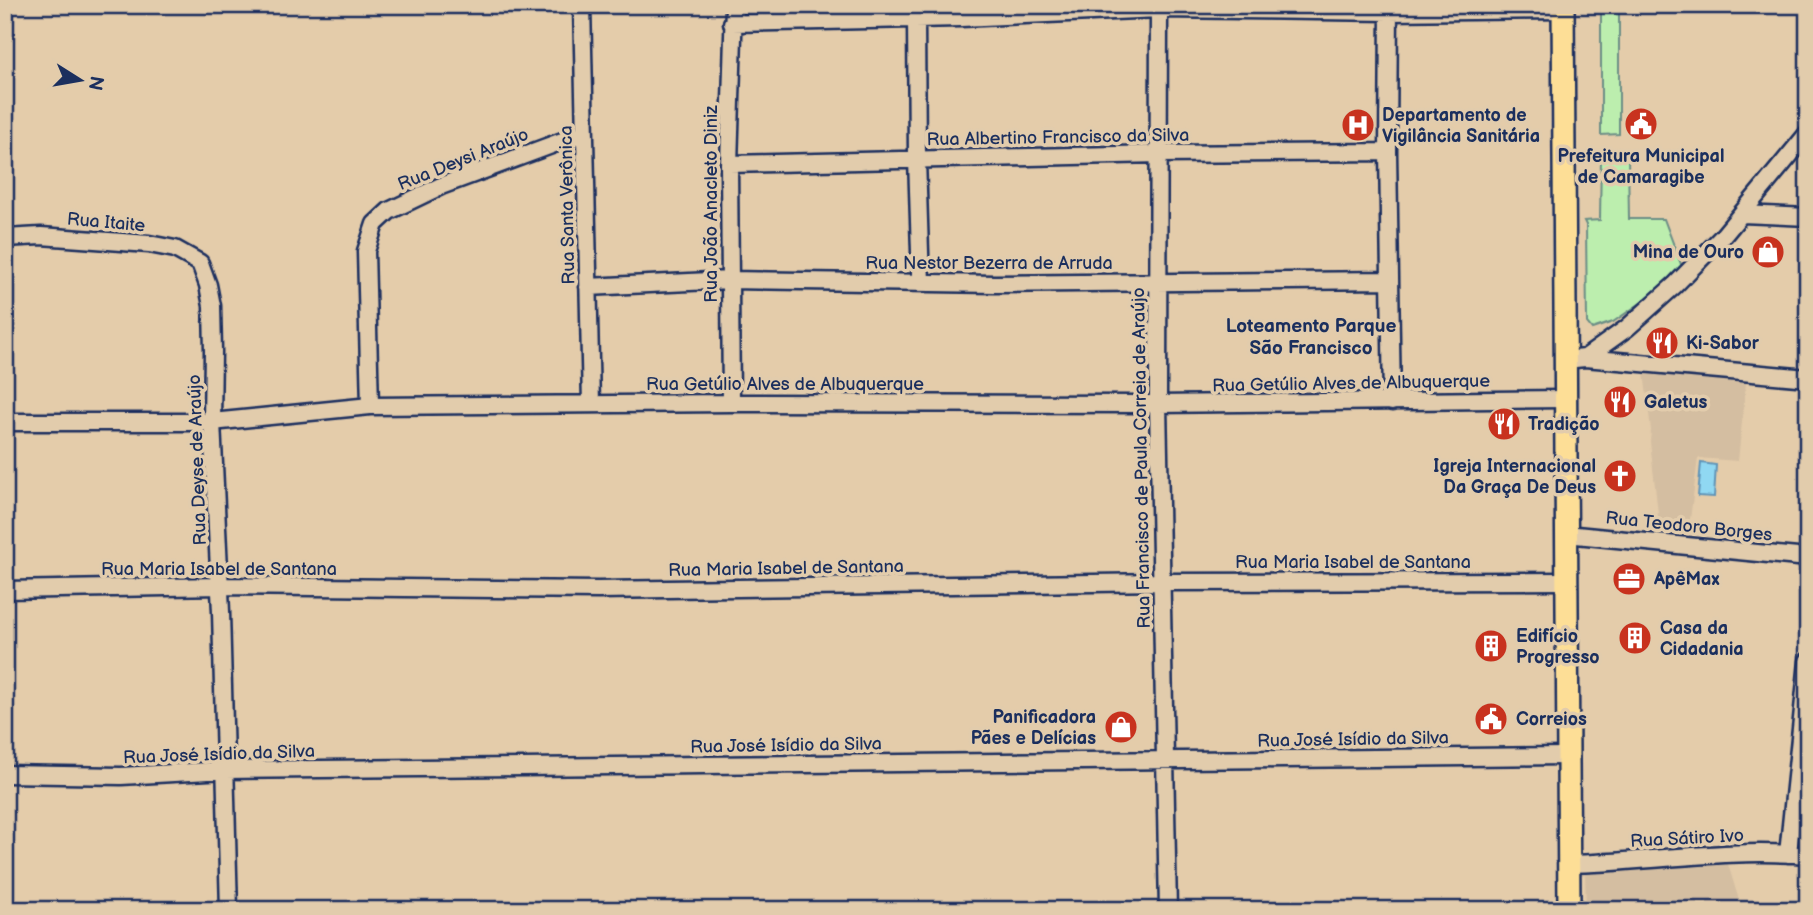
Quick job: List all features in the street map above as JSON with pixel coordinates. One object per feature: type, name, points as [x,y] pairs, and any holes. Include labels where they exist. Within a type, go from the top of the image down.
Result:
[{"type":"main road","points":[[1563,8],[1575,359],[1565,399],[1569,910]]},
{"type":"street","name":"Rua Santa Verônica","points":[[582,5],[591,404]]},
{"type":"street","name":"Rua João Anacleto Diniz","points":[[731,403],[729,164],[734,5]]},
{"type":"street","points":[[732,23],[916,19],[977,11],[1159,7],[1563,8]]},
{"type":"street","name":"Rua Francisco de Paula Correia de Araújo","points":[[1159,7],[1157,404],[1168,910]]},
{"type":"street","points":[[1389,8],[1392,402]]},
{"type":"street","points":[[916,19],[921,283]]},
{"type":"street","name":"Rua Deysi Araújo","points":[[370,406],[366,251],[375,224],[389,211],[441,186],[584,133]]},
{"type":"street","points":[[1575,359],[1627,328],[1705,254],[1742,215],[1808,133]]},
{"type":"street","name":"Rua Albertino Francisco da Silva","points":[[729,164],[1159,154],[1388,152]]},
{"type":"street","points":[[1742,215],[1808,217]]},
{"type":"street","name":"Rua Itaite","points":[[5,237],[41,236],[149,244],[175,249],[200,263]]},
{"type":"street","name":"Rua Deyse de Araújo","points":[[200,263],[212,306],[212,422],[220,586],[229,910]]},
{"type":"street","name":"Rua Nestor Bezerra de Arruda","points":[[588,287],[730,280],[995,284],[1390,280]]},
{"type":"street","points":[[1575,359],[1808,378]]},
{"type":"street","name":"Rua Getúlio Alves de Albuquerque","points":[[5,422],[212,422],[370,406],[1157,404],[1565,399]]},
{"type":"street","name":"Rua Teodoro Borges","points":[[1566,534],[1808,558]]},
{"type":"street","name":"Rua Maria Isabel de Santana","points":[[5,590],[220,586],[598,590],[1161,582],[1567,581]]},
{"type":"street","points":[[1788,854],[1808,661]]},
{"type":"street","name":"Rua José Isídio da Silva","points":[[5,774],[121,776],[226,770],[1568,756]]},
{"type":"street","name":"Rua Sátiro Ivo","points":[[1569,864],[1723,854],[1808,855]]},
{"type":"shaded area","points":[[1644,372],[1746,383],[1738,461],[1698,458],[1689,527],[1656,523],[1658,513]]},
{"type":"shaded area","points":[[1727,861],[1742,910],[1586,910],[1585,869]]},
{"type":"green space","points":[[1601,5],[1619,5],[1619,134],[1601,135]]},
{"type":"green space","points":[[1628,155],[1629,219],[1664,219],[1682,267],[1658,291],[1613,322],[1592,329],[1587,323],[1584,221],[1600,220],[1601,156]]},
{"type":"water","points":[[1701,463],[1716,465],[1714,497],[1698,496]]},
{"type":"place","name":"Prefeitura Municipal de Camaragibe","points":[[1641,124]]},
{"type":"place","name":"Departamento de Vigilância Sanitária","points":[[1358,125]]},
{"type":"place","name":"Mina de Ouro","points":[[1768,252]]},
{"type":"place","name":"Ki-Sabor","points":[[1662,343]]},
{"type":"place","name":"Galetus","points":[[1620,402]]},
{"type":"place","name":"Tradição","points":[[1504,424]]},
{"type":"place","name":"Igreja Internacional Da Graça De Deus","points":[[1620,476]]},
{"type":"place","name":"ApêMax","points":[[1629,579]]},
{"type":"place","name":"Casa da Cidadania","points":[[1635,638]]},
{"type":"place","name":"Edifício Progresso","points":[[1491,646]]},
{"type":"place","name":"Correios","points":[[1491,719]]},
{"type":"place","name":"Panificadora Pães e Delícias","points":[[1121,727]]},
{"type":"district","name":"Loteamento Parque São Francisco","points":[[1311,336]]}]
